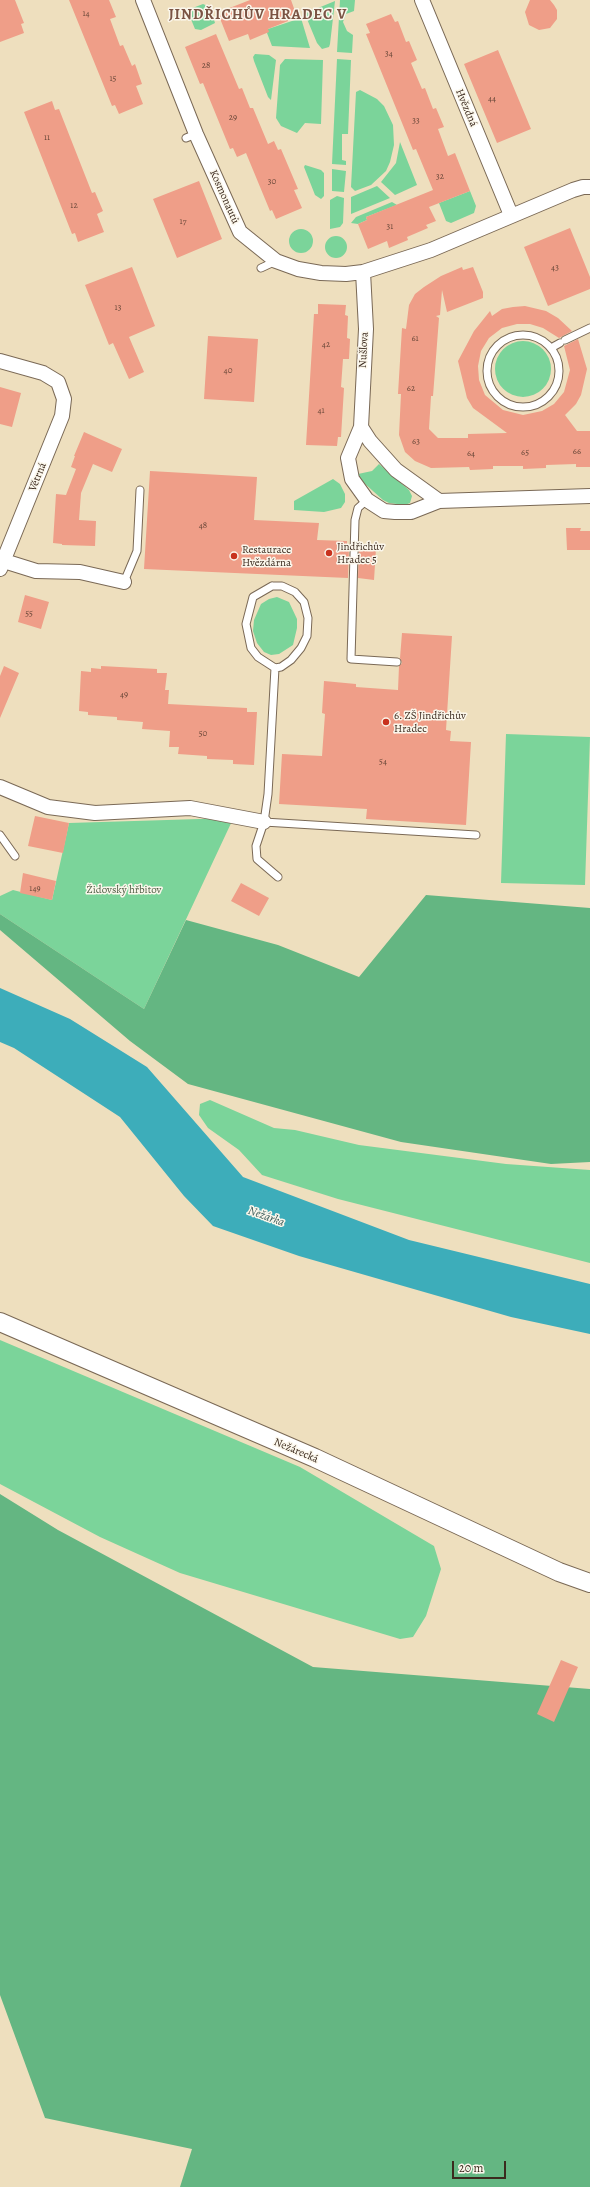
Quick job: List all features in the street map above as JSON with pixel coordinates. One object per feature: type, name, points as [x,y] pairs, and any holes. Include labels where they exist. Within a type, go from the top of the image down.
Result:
[{"type":"street","name":"Kosmonautů","points":[[143,0],[191,136],[240,232],[276,261],[298,268],[331,274],[363,272],[431,250],[511,215]]},
{"type":"street","name":"Hvězdná","points":[[422,0],[511,215]]},
{"type":"street","points":[[511,215],[583,187],[590,187]]},
{"type":"street","name":"Nušlova","points":[[363,272],[366,329],[361,427],[350,454],[349,470],[352,479],[368,500],[384,511],[411,512],[438,501]]},
{"type":"street","name":"Větrná","points":[[0,361],[43,373],[58,382],[64,399],[62,416],[2,565]]},
{"type":"street","points":[[361,427],[370,441],[396,470],[438,501],[590,496]]},
{"type":"street","points":[[2,565],[36,571],[80,572],[124,582]]},
{"type":"street","points":[[0,786],[48,806],[95,813],[190,808],[264,822]]},
{"type":"street","name":"Nežárecká","points":[[0,1322],[315,1458],[559,1572],[590,1583]]},
{"type":"lane","points":[[261,268],[276,261]]},
{"type":"lane","points":[[551,348],[590,328]]},
{"type":"lane","points":[[529,335],[543,341],[551,348],[557,360],[559,374],[555,387],[548,397],[537,404],[520,407],[508,404],[494,394],[488,380],[487,364],[491,354],[501,342],[514,336],[529,335]]},
{"type":"lane","points":[[124,582],[137,551],[140,490]]},
{"type":"lane","points":[[368,500],[358,508],[355,520],[351,659],[397,662]]},
{"type":"lane","points":[[272,586],[282,586],[295,592],[304,602],[308,618],[307,636],[301,648],[291,660],[281,667],[275,668],[258,657],[251,648],[246,624],[253,598],[272,586]]},
{"type":"lane","points":[[275,668],[268,794],[264,822],[256,846],[257,860],[278,877]]},
{"type":"lane","points":[[264,822],[476,835]]},
{"type":"lane","points":[[0,835],[15,856]]},
{"type":"green space","points":[[340,0],[355,0],[354,11],[346,14],[343,22],[347,31],[353,35],[352,53],[337,52]]},
{"type":"green space","points":[[335,1],[330,44],[329,47],[322,49],[317,43],[306,13]]},
{"type":"green space","points":[[203,4],[210,7],[215,23],[201,30],[195,29],[188,12],[190,9]]},
{"type":"green space","points":[[301,18],[310,48],[272,46],[267,33],[268,29]]},
{"type":"green space","points":[[255,54],[269,55],[276,60],[271,100],[268,97],[254,61],[253,57]]},
{"type":"green space","points":[[285,59],[323,60],[321,124],[305,123],[297,133],[281,126],[276,118],[280,65]]},
{"type":"green space","points":[[337,59],[351,60],[348,134],[342,134],[342,160],[346,161],[346,165],[332,164]]},
{"type":"green space","points":[[360,90],[377,99],[384,106],[393,125],[394,145],[386,171],[371,185],[355,191],[351,187],[356,92]]},
{"type":"green space","points":[[400,142],[417,185],[395,195],[381,182],[396,163]]},
{"type":"green space","points":[[305,165],[321,170],[324,173],[324,196],[321,199],[315,195],[304,167]]},
{"type":"green space","points":[[332,169],[346,171],[344,192],[332,191]]},
{"type":"green space","points":[[377,186],[390,198],[351,214],[351,197]]},
{"type":"green space","points":[[470,191],[476,206],[474,213],[451,223],[446,221],[439,203]]},
{"type":"green space","points":[[337,196],[344,198],[343,223],[340,227],[330,229],[330,200]]},
{"type":"green space","points":[[392,202],[397,205],[366,217],[367,220],[358,224],[351,223],[356,217]]},
{"type":"green space","points":[[301,229],[309,233],[313,241],[309,249],[301,253],[293,249],[289,241],[293,233]]},
{"type":"green space","points":[[336,236],[344,239],[347,247],[344,255],[336,258],[328,255],[325,247],[328,239]]},
{"type":"green space","points":[[523,341],[534,343],[543,349],[549,358],[551,369],[549,380],[543,389],[534,395],[523,397],[512,395],[503,389],[497,380],[495,369],[497,358],[503,349],[512,343]]},
{"type":"green space","points":[[379,464],[409,490],[412,496],[410,503],[405,505],[389,503],[383,500],[364,483],[358,474],[372,471]]},
{"type":"green space","points":[[333,479],[340,484],[345,494],[345,502],[341,508],[324,512],[294,510],[294,501]]},
{"type":"green space","points":[[277,597],[289,602],[297,619],[297,628],[293,645],[279,654],[271,655],[264,652],[257,643],[253,631],[254,620],[261,604],[269,599]]},
{"type":"green space","points":[[506,734],[590,737],[585,885],[501,883]]},
{"type":"green space","name":"Židovský hřbitov","points":[[233,819],[144,1009],[0,914],[0,896],[13,890],[52,900],[69,823]]},
{"type":"green space","points":[[426,895],[590,908],[590,1162],[551,1164],[401,1142],[188,1084],[130,1041],[0,930],[0,914],[144,1009],[186,920],[278,945],[359,977]]},
{"type":"green space","points":[[210,1100],[274,1128],[295,1130],[359,1145],[506,1164],[590,1170],[590,1263],[338,1199],[262,1175],[239,1150],[208,1128],[199,1115],[200,1104]]},
{"type":"green space","points":[[0,1340],[300,1467],[434,1546],[441,1569],[426,1616],[413,1637],[400,1639],[180,1573],[100,1537],[0,1484]]},
{"type":"green space","points":[[0,1494],[58,1530],[313,1667],[590,1689],[590,2187],[180,2187],[192,2149],[45,2118],[0,1995]]},
{"type":"water","name":"Nežárka","points":[[0,988],[70,1019],[147,1067],[243,1177],[409,1240],[590,1284],[590,1334],[511,1317],[299,1256],[213,1226],[184,1196],[120,1117],[14,1048],[0,1042]]},
{"type":"building","points":[[0,0],[15,0],[24,23],[21,24],[24,33],[0,42]]},
{"type":"building","points":[[69,0],[109,0],[116,17],[110,19],[120,46],[123,45],[132,66],[135,64],[142,84],[136,86],[143,104],[119,114],[115,105],[112,106]]},
{"type":"building","points":[[250,0],[291,0],[296,14],[287,17],[288,21],[268,29],[269,32],[250,40],[248,34],[229,41],[219,16],[229,12],[227,9]]},
{"type":"building","points":[[530,0],[550,0],[554,5],[557,10],[557,19],[550,28],[539,30],[529,25],[525,12]]},
{"type":"building","points":[[391,14],[395,22],[398,21],[406,42],[409,41],[417,60],[411,63],[422,89],[425,88],[433,109],[436,108],[444,127],[438,129],[448,156],[455,153],[470,191],[429,207],[436,221],[426,225],[428,228],[407,237],[408,240],[389,248],[387,241],[368,249],[358,224],[367,220],[366,217],[433,190],[416,149],[413,150],[366,34],[370,33],[366,24]]},
{"type":"building","points":[[216,34],[239,89],[242,88],[250,108],[253,108],[268,144],[274,141],[278,150],[281,149],[298,189],[294,190],[302,208],[276,219],[272,210],[270,211],[246,153],[237,157],[233,148],[230,149],[203,83],[200,84],[185,47]]},
{"type":"building","points":[[498,50],[531,129],[497,143],[464,64]]},
{"type":"building","points":[[52,101],[55,110],[59,109],[92,193],[95,192],[103,211],[97,214],[104,232],[78,242],[75,233],[72,234],[24,112]]},
{"type":"building","points":[[199,181],[222,239],[177,258],[153,199]]},
{"type":"building","points":[[570,228],[590,277],[590,289],[548,306],[524,247]]},
{"type":"building","points":[[132,267],[155,326],[129,337],[144,372],[129,379],[113,343],[109,345],[85,285]]},
{"type":"building","points":[[462,267],[463,270],[473,267],[483,292],[483,298],[447,312],[442,290],[440,315],[436,316],[439,318],[429,429],[438,438],[468,438],[468,434],[507,433],[473,408],[467,398],[458,361],[474,331],[490,311],[492,316],[502,309],[525,306],[546,311],[558,318],[572,331],[559,338],[543,328],[530,324],[517,324],[502,328],[489,338],[481,351],[478,366],[479,380],[485,395],[503,410],[523,415],[542,411],[554,404],[564,392],[570,370],[564,346],[578,339],[587,369],[581,395],[576,404],[565,415],[577,431],[590,431],[590,467],[576,467],[576,464],[546,465],[546,468],[523,469],[523,466],[493,466],[493,469],[470,470],[469,467],[431,468],[415,461],[405,452],[399,435],[401,394],[398,394],[402,328],[406,329],[409,305],[415,294],[424,287],[441,276]]},
{"type":"building","points":[[318,304],[346,305],[345,315],[348,316],[347,338],[350,339],[349,359],[343,359],[341,387],[344,388],[341,437],[338,437],[337,446],[306,445],[314,314],[318,314]]},
{"type":"building","points":[[208,336],[258,339],[254,402],[204,399]]},
{"type":"building","points":[[0,387],[21,393],[12,427],[0,424]]},
{"type":"building","points":[[84,432],[122,449],[112,472],[93,464],[81,493],[79,520],[96,521],[95,546],[62,545],[53,543],[56,494],[66,495],[76,469],[71,467],[74,456]]},
{"type":"building","points":[[150,471],[257,477],[254,520],[319,523],[317,540],[347,541],[347,547],[349,547],[348,578],[144,569]]},
{"type":"building","points":[[566,528],[581,528],[580,531],[590,531],[590,550],[567,550]]},
{"type":"building","points":[[359,548],[376,549],[374,580],[358,578]]},
{"type":"building","points":[[25,595],[49,602],[41,629],[18,622]]},
{"type":"building","name":"6. ZŠ Jindřichův Hradec","points":[[402,633],[452,636],[446,730],[451,731],[450,741],[471,742],[466,825],[366,819],[367,809],[279,804],[282,754],[322,756],[325,714],[322,713],[324,681],[356,684],[356,687],[398,690],[399,666],[402,663],[400,658]]},
{"type":"building","points":[[4,666],[19,673],[0,718],[0,676]]},
{"type":"building","points":[[101,666],[157,669],[157,673],[167,673],[165,690],[169,690],[168,704],[247,708],[247,712],[257,712],[254,765],[233,764],[233,760],[207,759],[207,756],[178,754],[179,747],[169,747],[170,731],[142,729],[143,722],[117,720],[117,717],[88,715],[88,712],[79,711],[81,671],[91,672],[91,668],[101,669]]},
{"type":"building","points":[[35,816],[69,823],[63,853],[28,846]]},
{"type":"building","points":[[23,873],[56,881],[52,900],[20,893]]},
{"type":"building","points":[[241,883],[269,898],[259,916],[231,901]]},
{"type":"building","points":[[561,1660],[578,1667],[554,1722],[537,1714]]},
{"type":"place","name":"Jindřichův Hradec 5","points":[[329,553]]},
{"type":"place","name":"Restaurace Hvězdárna","points":[[234,556]]},
{"type":"place","name":"6. ZŠ Jindřichův Hradec","points":[[386,722]]},
{"type":"district","name":"JINDŘICHŮV HRADEC V","points":[[258,15]]}]
